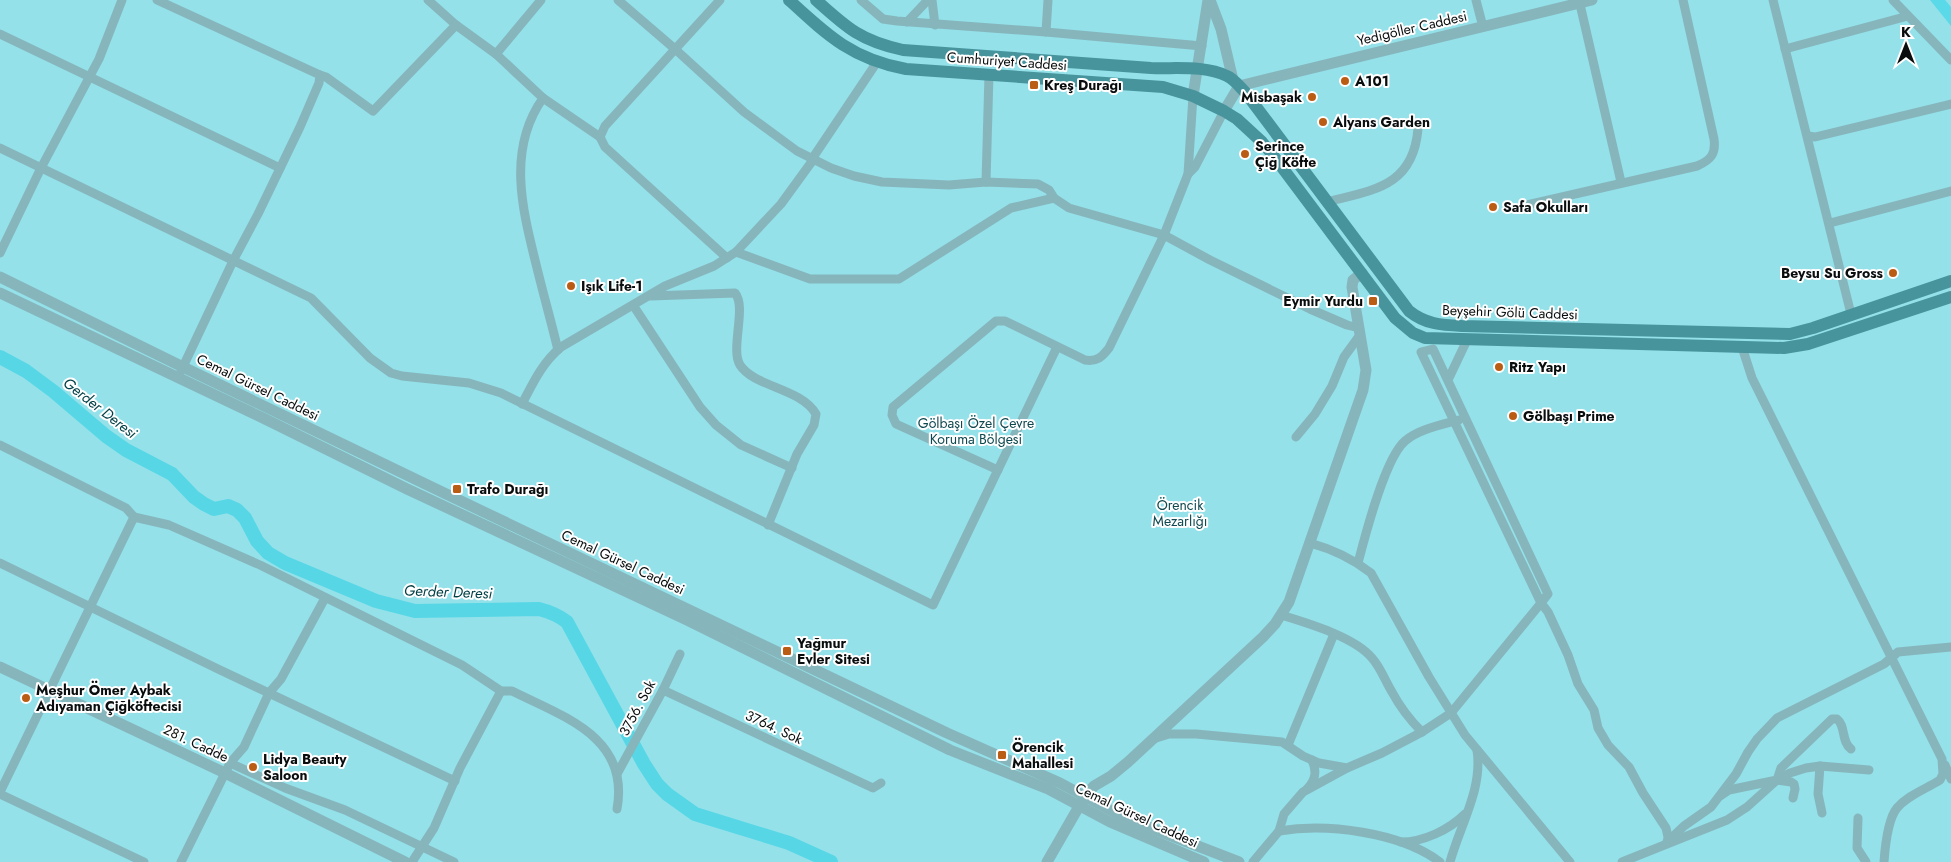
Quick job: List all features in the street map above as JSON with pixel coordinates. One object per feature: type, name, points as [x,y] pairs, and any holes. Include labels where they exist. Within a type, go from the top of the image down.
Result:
[{"type":"main road","name":"Cumhuriyet Caddesi","points":[[789,0],[835,41],[876,62],[906,69],[1163,87],[1193,96],[1224,111],[1237,120],[1272,154],[1403,326],[1420,336]]},
{"type":"main road","name":"Cumhuriyet Caddesi","points":[[816,0],[849,29],[859,35],[876,43],[903,50],[1198,70]]},
{"type":"main road","points":[[1198,70],[1220,74],[1236,83]]},
{"type":"main road","name":"Beyşehir Gölü Caddesi","points":[[1236,83],[1409,311],[1424,322],[1462,326],[1779,335],[1798,333],[1951,281]]},
{"type":"main road","points":[[1352,259],[1363,250]]},
{"type":"main road","points":[[1372,287],[1384,278]]},
{"type":"main road","points":[[1424,322],[1420,336],[1432,339],[1779,348],[1808,344],[1951,296]]},
{"type":"main road","points":[[1741,333],[1742,347]]},
{"type":"main road","points":[[1779,335],[1779,348]]},
{"type":"street","points":[[0,253],[41,168],[99,59],[122,0]]},
{"type":"street","points":[[157,0],[326,77],[374,111],[456,24]]},
{"type":"street","points":[[428,0],[496,54],[542,98],[600,137],[605,147],[728,258]]},
{"type":"street","points":[[496,54],[541,0]]},
{"type":"street","points":[[618,0],[744,112],[812,160],[854,176],[875,181],[949,185],[986,182],[1038,184],[1049,190],[1054,198],[1069,208],[1164,235],[1210,260],[1360,332]]},
{"type":"street","points":[[600,137],[605,126],[720,0]]},
{"type":"street","points":[[861,0],[883,18],[907,22],[1202,46]]},
{"type":"street","points":[[907,22],[930,0]]},
{"type":"street","points":[[930,0],[935,25]]},
{"type":"street","points":[[1046,32],[1048,0]]},
{"type":"street","points":[[998,470],[896,424],[892,415],[893,407],[996,321],[1005,320],[1085,360],[1094,361],[1101,357],[1109,348],[1164,235],[1188,174],[1193,96],[1209,0]]},
{"type":"street","points":[[1188,174],[1195,167],[1236,83],[1221,29],[1209,0]]},
{"type":"street","points":[[1476,0],[1483,26]]},
{"type":"street","points":[[1527,205],[1697,166],[1710,160],[1714,154],[1714,139],[1683,0]]},
{"type":"street","points":[[1773,0],[1830,223],[1851,314]]},
{"type":"street","points":[[1893,0],[1951,60]]},
{"type":"street","points":[[1584,1],[1621,182]]},
{"type":"street","name":"Yedigöller Caddesi","points":[[1236,83],[1584,1]]},
{"type":"street","points":[[1785,49],[1908,16]]},
{"type":"street","points":[[0,34],[280,168]]},
{"type":"street","points":[[522,404],[542,366],[558,350],[665,286],[728,258],[736,252],[781,204],[876,62]]},
{"type":"street","points":[[986,182],[989,74]]},
{"type":"street","points":[[177,378],[280,168],[319,83],[320,75]]},
{"type":"street","points":[[542,98],[534,110],[523,138],[520,186],[525,221],[558,350]]},
{"type":"street","points":[[1808,136],[1815,137],[1951,104]]},
{"type":"street","points":[[1327,202],[1380,188],[1390,183],[1406,166],[1418,129]]},
{"type":"street","points":[[0,148],[311,298],[370,358],[391,373],[402,376],[469,382],[501,393],[933,605],[1057,347]]},
{"type":"street","points":[[1830,223],[1951,191]]},
{"type":"street","points":[[736,252],[810,279],[899,279],[1012,208],[1054,198]]},
{"type":"street","points":[[1047,862],[1082,801],[1094,786],[1111,776],[1152,740],[1263,637],[1289,602],[1363,390],[1366,370],[1352,287],[1353,280],[1362,273]]},
{"type":"street","name":"Cemal Gürsel Caddesi","points":[[0,277],[183,367],[947,733],[1060,783],[1110,822],[1204,862]]},
{"type":"street","name":"Cemal Gürsel Caddesi","points":[[0,293],[407,489],[687,620],[950,750],[1239,862]]},
{"type":"street","points":[[650,296],[735,293],[739,301],[737,352],[740,365],[747,373],[784,390],[810,405],[816,414],[814,425],[797,454],[768,525]]},
{"type":"street","points":[[633,305],[700,407],[716,425],[741,445],[792,468]]},
{"type":"street","points":[[1296,437],[1315,414],[1332,386],[1344,357],[1360,332]]},
{"type":"street","points":[[1420,336],[1428,350]]},
{"type":"street","points":[[1448,380],[1467,340]]},
{"type":"street","points":[[1742,347],[1752,378],[1939,751],[1951,779]]},
{"type":"street","points":[[1303,792],[1422,732],[1452,713],[1541,603],[1548,594],[1434,349],[1422,352],[1454,422],[1541,603],[1548,612],[1568,655],[1578,684],[1594,710],[1598,728],[1608,745],[1629,767],[1643,793],[1666,828],[1668,837],[1666,843]]},
{"type":"street","points":[[1358,563],[1375,505],[1396,451],[1406,441],[1419,433],[1466,418]]},
{"type":"street","points":[[0,445],[126,508],[134,517],[169,525],[260,565],[462,665],[502,691],[512,691],[587,729],[607,753],[617,774],[620,793],[617,809]]},
{"type":"street","points":[[134,517],[0,793],[144,862]]},
{"type":"street","points":[[1310,543],[1325,547],[1358,563],[1371,573],[1465,735],[1570,862]]},
{"type":"street","points":[[0,563],[455,781]]},
{"type":"street","points":[[182,862],[227,768],[244,747],[269,693],[281,680],[325,598]]},
{"type":"street","points":[[1281,615],[1314,625],[1334,634],[1372,657],[1403,710],[1422,732]]},
{"type":"street","points":[[1288,745],[1334,634]]},
{"type":"street","points":[[1666,843],[1684,826],[1711,807],[1736,774],[1753,746],[1778,718],[1884,664],[1898,652],[1951,647]]},
{"type":"street","name":"3756. Sok","points":[[617,774],[663,690],[680,654]]},
{"type":"street","name":"281. Cadde","points":[[0,667],[50,691],[227,768],[405,862]]},
{"type":"street","name":"3764. Sok","points":[[663,690],[877,786]]},
{"type":"street","points":[[412,862],[434,828],[455,781],[502,691]]},
{"type":"street","points":[[1622,862],[1652,851],[1666,843],[1703,831],[1727,820],[1747,807],[1777,780],[1781,768],[1832,719],[1837,719],[1841,723],[1846,744],[1851,750]]},
{"type":"street","points":[[1152,740],[1169,734],[1196,734],[1269,740],[1282,742],[1302,756],[1319,763],[1348,768]]},
{"type":"street","points":[[1450,862],[1477,782],[1479,762],[1477,750]]},
{"type":"street","points":[[1884,862],[1885,846],[1896,810],[1920,791],[1940,780],[1943,766],[1939,751]]},
{"type":"street","points":[[1252,862],[1279,831],[1284,814],[1310,786],[1316,775],[1316,767],[1312,760]]},
{"type":"street","points":[[1718,798],[1729,790],[1777,780],[1806,768],[1820,766],[1869,770]]},
{"type":"street","points":[[1820,766],[1818,794],[1822,814]]},
{"type":"street","points":[[227,768],[345,810],[454,862]]},
{"type":"street","points":[[1777,780],[1794,784],[1793,798]]},
{"type":"street","points":[[1398,842],[1411,842],[1444,830],[1466,814]]},
{"type":"street","points":[[1858,818],[1857,848],[1866,862]]},
{"type":"street","points":[[1279,831],[1291,829],[1334,829],[1356,832],[1398,842],[1440,862]]},
{"type":"green space","name":"Gölbaşı Özel Çevre Koruma Bölgesi","points":[[0,0],[1951,0],[1951,862],[0,862]]},
{"type":"shaded area","points":[[1930,0],[1945,0],[1951,7],[1951,26]]},
{"type":"waterway","name":"Gerder Deresi","points":[[0,357],[26,371],[126,450],[172,474],[194,497],[204,504],[214,509],[228,506],[237,510],[245,518],[257,541],[268,553],[285,563],[376,601],[415,611],[539,609],[561,617],[567,622],[644,764],[657,784],[667,794],[695,814],[789,843],[831,862]]},
{"type":"place","name":"A101","points":[[1345,81]]},
{"type":"place","name":"Kreş Durağı","points":[[1034,85]]},
{"type":"place","name":"Misbaşak","points":[[1312,97]]},
{"type":"place","name":"Alyans Garden","points":[[1323,122]]},
{"type":"place","name":"Serince Çiğ Köfte","points":[[1245,154]]},
{"type":"place","name":"Safa Okulları","points":[[1493,207]]},
{"type":"place","name":"Beysu Su Gross","points":[[1893,273]]},
{"type":"place","name":"Işık Life-1","points":[[571,286]]},
{"type":"place","name":"Eymir Yurdu","points":[[1373,301]]},
{"type":"place","name":"Ritz Yapı","points":[[1499,367]]},
{"type":"place","name":"Gölbaşı Prime","points":[[1513,416]]},
{"type":"place","name":"Trafo Durağı","points":[[457,489]]},
{"type":"place","name":"Yağmur Evler Sitesi","points":[[787,651]]},
{"type":"place","name":"Meşhur Ömer Aybak Adıyaman Çiğköftecisi","points":[[26,698]]},
{"type":"place","name":"Örencik Mahallesi","points":[[1002,755]]},
{"type":"place","name":"Lidya Beauty Saloon","points":[[253,767]]},
{"type":"park label","name":"Örencik Mezarlığı","points":[[1180,514]]}]
